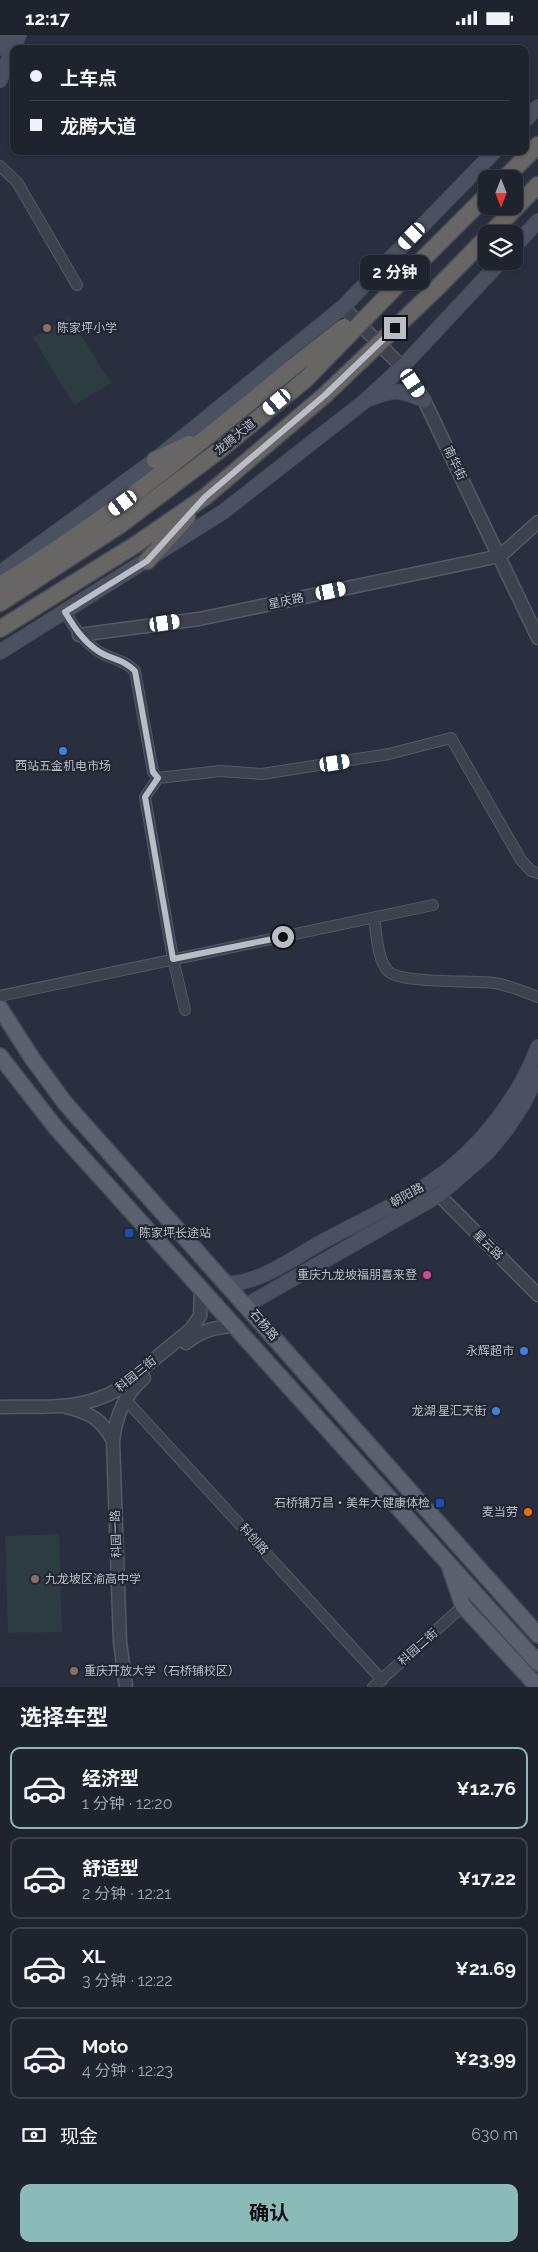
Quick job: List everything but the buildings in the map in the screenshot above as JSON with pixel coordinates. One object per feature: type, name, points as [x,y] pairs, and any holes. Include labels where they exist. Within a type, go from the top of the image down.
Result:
[{"type":"highway","points":[[529,154],[538,145]]},
{"type":"highway","points":[[513,170],[528,155]]},
{"type":"highway","points":[[499,225],[538,185]]},
{"type":"highway","name":"龙腾大道","points":[[0,603],[120,525],[221,449],[306,379],[394,287],[478,204]]},
{"type":"highway","points":[[0,629],[135,545],[205,497],[325,395],[437,288],[478,245]]},
{"type":"highway","points":[[0,585],[110,512],[158,467],[212,434],[394,287]]},
{"type":"highway","points":[[147,561],[205,497]]},
{"type":"main road","points":[[0,80],[10,56]]},
{"type":"main road","points":[[529,116],[538,107]]},
{"type":"main road","points":[[0,573],[158,467],[344,307],[491,155]]},
{"type":"main road","points":[[523,237],[538,221]]},
{"type":"main road","points":[[0,652],[223,513],[365,401],[402,367],[493,270]]},
{"type":"main road","points":[[365,401],[388,391],[404,391],[424,400]]},
{"type":"main road","name":"石杨路","points":[[0,1008],[32,1058],[66,1103],[538,1635]]},
{"type":"main road","name":"朝阳路","points":[[227,1284],[260,1277],[430,1183],[479,1141],[513,1096],[538,1047]]},
{"type":"main road","name":"石杨路","points":[[0,1056],[56,1128],[447,1559],[538,1663]]},
{"type":"main road","name":"朝阳路","points":[[247,1305],[439,1195],[487,1153],[506,1130],[523,1105],[538,1074]]},
{"type":"main road","points":[[298,1255],[293,1261],[295,1267],[299,1271],[305,1271]]},
{"type":"main road","points":[[447,1559],[463,1606],[538,1687]]},
{"type":"street","points":[[0,166],[17,182],[77,285]]},
{"type":"street","name":"南华街","points":[[344,307],[402,367],[424,400],[538,638]]},
{"type":"street","name":"星庆路","points":[[79,635],[199,619],[500,556],[538,522]]},
{"type":"street","points":[[65,612],[79,635],[99,652],[126,662],[135,671],[153,772],[158,778]]},
{"type":"street","points":[[186,1010],[173,959],[145,797],[158,778],[220,771],[262,774],[390,754],[451,738],[521,860],[531,871],[538,873]]},
{"type":"street","points":[[0,996],[374,919],[433,905]]},
{"type":"street","points":[[374,919],[381,956],[385,967],[390,973],[409,978],[496,983],[538,997]]},
{"type":"street","name":"星云路","points":[[439,1195],[538,1295]]},
{"type":"street","name":"科园三街","points":[[0,1407],[66,1407],[94,1402],[118,1390],[191,1329],[200,1315],[202,1288]]},
{"type":"street","name":"科园三街","points":[[113,1441],[116,1422],[125,1399],[135,1386],[197,1334],[210,1328],[235,1325]]},
{"type":"street","name":"科创路","points":[[125,1399],[382,1680]]},
{"type":"street","points":[[66,1407],[95,1418],[106,1427],[113,1441]]},
{"type":"street","name":"科园一路","points":[[113,1441],[120,1642],[126,1687]]},
{"type":"street","name":"科园二街","points":[[373,1687],[463,1606]]},
{"type":"shaded area","points":[[69,316],[111,383],[74,405],[33,338]]},
{"type":"shaded area","points":[[59,1534],[62,1632],[8,1633],[5,1536]]},
{"type":"place","name":"陈家坪小学","points":[[47,328]]},
{"type":"place","name":"西站五金机电市场","points":[[63,751]]},
{"type":"place","name":"陈家坪长途站","points":[[129,1233]]},
{"type":"place","name":"重庆九龙坡福朋喜来登","points":[[427,1275]]},
{"type":"place","name":"永辉超市","points":[[524,1351]]},
{"type":"place","name":"龙湖·星汇天街","points":[[496,1411]]},
{"type":"place","name":"石桥铺万昌‧美年大健康体检","points":[[440,1503]]},
{"type":"place","name":"麦当劳","points":[[528,1512]]},
{"type":"place","name":"九龙坡区渝高中学","points":[[35,1579]]},
{"type":"place","name":"重庆开放大学（石桥铺校区）","points":[[74,1671]]},
{"type":"route","points":[[283,937],[173,959],[145,797],[158,778],[153,772],[135,671],[126,662],[99,652],[79,635],[65,612],[147,561],[205,497],[325,395],[395,328]]}]
